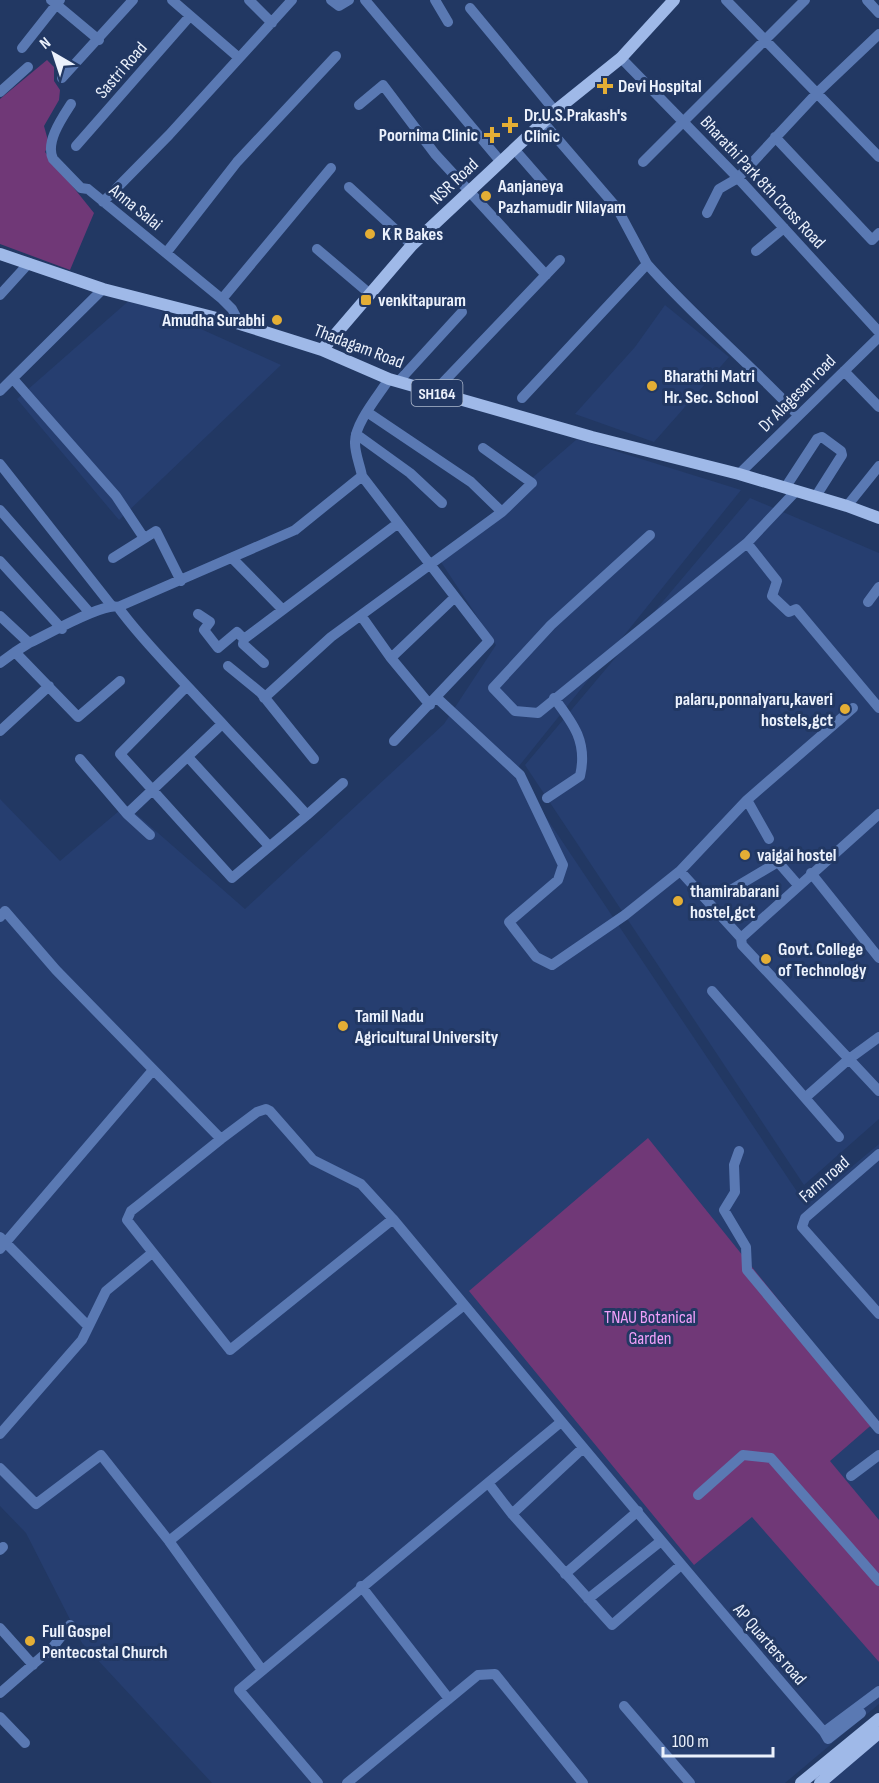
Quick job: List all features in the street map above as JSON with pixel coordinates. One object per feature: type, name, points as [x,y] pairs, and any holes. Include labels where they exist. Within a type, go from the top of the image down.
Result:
[{"type":"main road","name":"NSR Road","points":[[322,350],[412,245],[555,111],[621,58],[669,2]]},
{"type":"main road","name":"Thadagam Road","points":[[0,254],[104,290],[240,324],[322,350],[394,380],[739,474],[816,496],[879,518]]},
{"type":"main road","points":[[801,1783],[879,1719]]},
{"type":"main road","points":[[820,1783],[879,1734]]},
{"type":"street","points":[[62,78],[133,0]]},
{"type":"street","points":[[172,0],[238,57]]},
{"type":"street","points":[[249,0],[272,23]]},
{"type":"street","points":[[103,202],[169,135],[292,0]]},
{"type":"street","points":[[331,0],[339,6],[349,0]]},
{"type":"street","points":[[365,0],[501,162]]},
{"type":"street","points":[[435,0],[448,22]]},
{"type":"street","points":[[726,0],[879,157]]},
{"type":"street","points":[[644,162],[683,120],[805,0]]},
{"type":"street","points":[[867,0],[879,13]]},
{"type":"street","points":[[22,48],[56,2],[99,40]]},
{"type":"street","points":[[470,8],[555,111]]},
{"type":"street","name":"Sastri Road","points":[[76,146],[190,16]]},
{"type":"street","points":[[707,213],[719,189],[738,178],[818,92],[879,34]]},
{"type":"street","points":[[166,253],[237,162],[336,56]]},
{"type":"street","name":"Bharathi Park 8th Cross Road","points":[[621,58],[738,178],[879,332]]},
{"type":"street","points":[[0,92],[28,67]]},
{"type":"street","points":[[359,105],[383,85],[435,154],[546,275]]},
{"type":"street","name":"Anna Salai","points":[[71,104],[58,126],[51,155],[81,188],[88,189],[222,299],[232,309],[240,324]]},
{"type":"street","points":[[543,122],[616,208],[647,264],[668,288],[752,366],[798,415]]},
{"type":"street","points":[[775,137],[843,205],[872,240],[879,233]]},
{"type":"street","points":[[515,150],[549,189]]},
{"type":"street","points":[[222,299],[331,168]]},
{"type":"street","points":[[350,187],[412,245]]},
{"type":"street","points":[[756,251],[784,228]]},
{"type":"street","points":[[317,249],[370,294]]},
{"type":"street","points":[[434,392],[560,260]]},
{"type":"street","points":[[0,295],[29,263]]},
{"type":"street","points":[[522,398],[647,264]]},
{"type":"street","points":[[0,391],[14,380],[104,290]]},
{"type":"street","points":[[394,741],[489,641],[429,566],[362,476],[354,442],[367,412],[394,380],[462,312]]},
{"type":"street","name":"Dr Alagesan road","points":[[739,474],[879,337]]},
{"type":"street","points":[[844,371],[879,407]]},
{"type":"street","points":[[14,380],[116,496],[144,538]]},
{"type":"street","points":[[367,412],[471,482],[502,512]]},
{"type":"street","points":[[356,434],[410,473],[442,503]]},
{"type":"street","points":[[650,535],[551,625],[493,688],[515,711],[538,713],[747,543],[791,489],[820,437],[841,451],[842,455],[816,496]]},
{"type":"street","points":[[264,698],[331,637],[362,617],[502,512],[532,483],[483,448]]},
{"type":"street","points":[[0,464],[134,629],[307,815]]},
{"type":"street","points":[[847,506],[879,466]]},
{"type":"street","points":[[0,663],[29,643],[62,629],[89,612],[115,606],[181,581],[295,530],[362,476]]},
{"type":"street","points":[[0,510],[89,612]]},
{"type":"street","points":[[264,663],[243,644],[244,639],[397,524]]},
{"type":"street","points":[[112,558],[156,531],[181,581]]},
{"type":"street","points":[[747,543],[777,581],[772,596],[789,612],[796,609],[879,708]]},
{"type":"street","points":[[232,558],[282,609]]},
{"type":"street","points":[[0,561],[62,629]]},
{"type":"street","points":[[868,602],[879,587]]},
{"type":"street","points":[[391,658],[454,598]]},
{"type":"street","points":[[198,614],[210,622],[204,630],[218,648],[237,632],[244,639]]},
{"type":"street","points":[[0,616],[29,643]]},
{"type":"street","points":[[362,617],[391,658],[434,701],[520,775],[563,865],[558,880],[509,922],[536,957],[552,965],[625,915],[680,871],[747,800],[853,708]]},
{"type":"street","points":[[15,652],[78,717],[120,681]]},
{"type":"street","points":[[228,666],[264,698],[314,759]]},
{"type":"street","points":[[0,731],[49,686]]},
{"type":"street","points":[[188,686],[120,754],[232,878],[344,783]]},
{"type":"street","points":[[547,798],[580,776],[584,760],[576,727],[554,698]]},
{"type":"street","points":[[128,814],[222,724]]},
{"type":"street","points":[[188,757],[269,846]]},
{"type":"street","points":[[80,759],[128,814],[150,835]]},
{"type":"street","points":[[747,800],[769,839]]},
{"type":"street","points":[[741,938],[879,814]]},
{"type":"street","points":[[724,894],[778,862],[798,885]]},
{"type":"street","points":[[680,871],[741,938],[742,945],[879,1091]]},
{"type":"street","points":[[811,873],[879,958]]},
{"type":"street","points":[[2,911],[56,970],[221,1138],[140,1204],[128,1216],[127,1222],[230,1350],[393,1219]]},
{"type":"street","points":[[712,991],[839,1137]]},
{"type":"street","points":[[806,1097],[849,1059],[879,1038]]},
{"type":"street","points":[[87,1325],[2,1243],[153,1070]]},
{"type":"street","name":"AP Quarters road","points":[[221,1138],[257,1112],[266,1109],[313,1161],[360,1184],[393,1219],[681,1565],[824,1732]]},
{"type":"street","points":[[739,1151],[734,1165],[735,1192],[724,1210],[746,1247],[747,1270],[879,1429]]},
{"type":"street","name":"Farm road","points":[[879,1154],[805,1218],[802,1227],[879,1314]]},
{"type":"street","points":[[0,1434],[82,1340],[87,1325],[106,1291],[152,1253]]},
{"type":"street","points":[[169,1541],[464,1305]]},
{"type":"street","points":[[318,1783],[239,1690],[361,1586],[489,1484],[561,1422]]},
{"type":"street","points":[[512,1514],[583,1448]]},
{"type":"street","points":[[0,1468],[36,1504],[101,1455],[169,1541],[262,1670]]},
{"type":"street","points":[[698,1495],[743,1455],[771,1458],[879,1581]]},
{"type":"street","points":[[851,1476],[879,1455]]},
{"type":"street","points":[[489,1484],[512,1514],[612,1625],[681,1565]]},
{"type":"street","points":[[565,1574],[638,1511]]},
{"type":"street","points":[[588,1599],[661,1541]]},
{"type":"street","points":[[361,1586],[450,1699]]},
{"type":"street","points":[[0,1693],[53,1647],[70,1625]]},
{"type":"street","points":[[0,1628],[33,1665]]},
{"type":"street","points":[[347,1783],[478,1675],[495,1674],[583,1783]]},
{"type":"street","points":[[861,1713],[828,1739],[824,1732],[879,1691]]},
{"type":"street","points":[[624,1706],[690,1783]]},
{"type":"street","points":[[0,1717],[25,1743]]},
{"type":"shaded area","points":[[132,298],[281,365],[119,520],[17,399]]},
{"type":"shaded area","name":"Bharathi Matri Hr. Sec. School","points":[[665,305],[729,357],[654,442],[575,414],[635,347]]},
{"type":"shaded area","name":"Tamil Nadu Agricultural University","points":[[577,439],[741,490],[515,771],[806,1205],[879,1144],[879,1704],[785,1783],[212,1783],[82,1643],[26,1533],[0,1506],[0,799],[60,861],[126,805],[245,909],[444,724],[496,645],[439,559]]},
{"type":"shaded area","name":"Govt. College of Technology","points":[[750,498],[879,553],[879,1119],[804,1185],[525,765]]},
{"type":"shaded area","points":[[879,1738],[879,1783],[826,1783]]},
{"type":"green space","points":[[47,60],[54,67],[54,81],[60,90],[59,100],[44,126],[49,144],[45,152],[94,213],[70,270],[0,244],[0,99]]},
{"type":"green space","name":"TNAU Botanical Garden","points":[[648,1138],[876,1421],[830,1461],[879,1520],[879,1662],[752,1517],[694,1565],[469,1291]]},
{"type":"place","name":"Devi Hospital","points":[[605,86]]},
{"type":"place","name":"Dr.U.S.Prakash's Clinic","points":[[510,125]]},
{"type":"place","name":"Poornima Clinic","points":[[492,135]]},
{"type":"place","name":"Aanjaneya Pazhamudir Nilayam","points":[[486,196]]},
{"type":"place","name":"K R Bakes","points":[[370,234]]},
{"type":"place","name":"venkitapuram","points":[[366,300]]},
{"type":"place","name":"Amudha Surabhi","points":[[277,320]]},
{"type":"place","name":"Bharathi Matri Hr. Sec. School","points":[[652,386]]},
{"type":"place","name":"palaru,ponnaiyaru,kaveri hostels,gct","points":[[845,709]]},
{"type":"place","name":"vaigai hostel","points":[[745,855]]},
{"type":"place","name":"thamirabarani hostel,gct","points":[[678,901]]},
{"type":"place","name":"Govt. College of Technology","points":[[766,959]]},
{"type":"place","name":"Tamil Nadu Agricultural University","points":[[343,1026]]},
{"type":"place","name":"Full Gospel Pentecostal Church","points":[[30,1641]]}]
